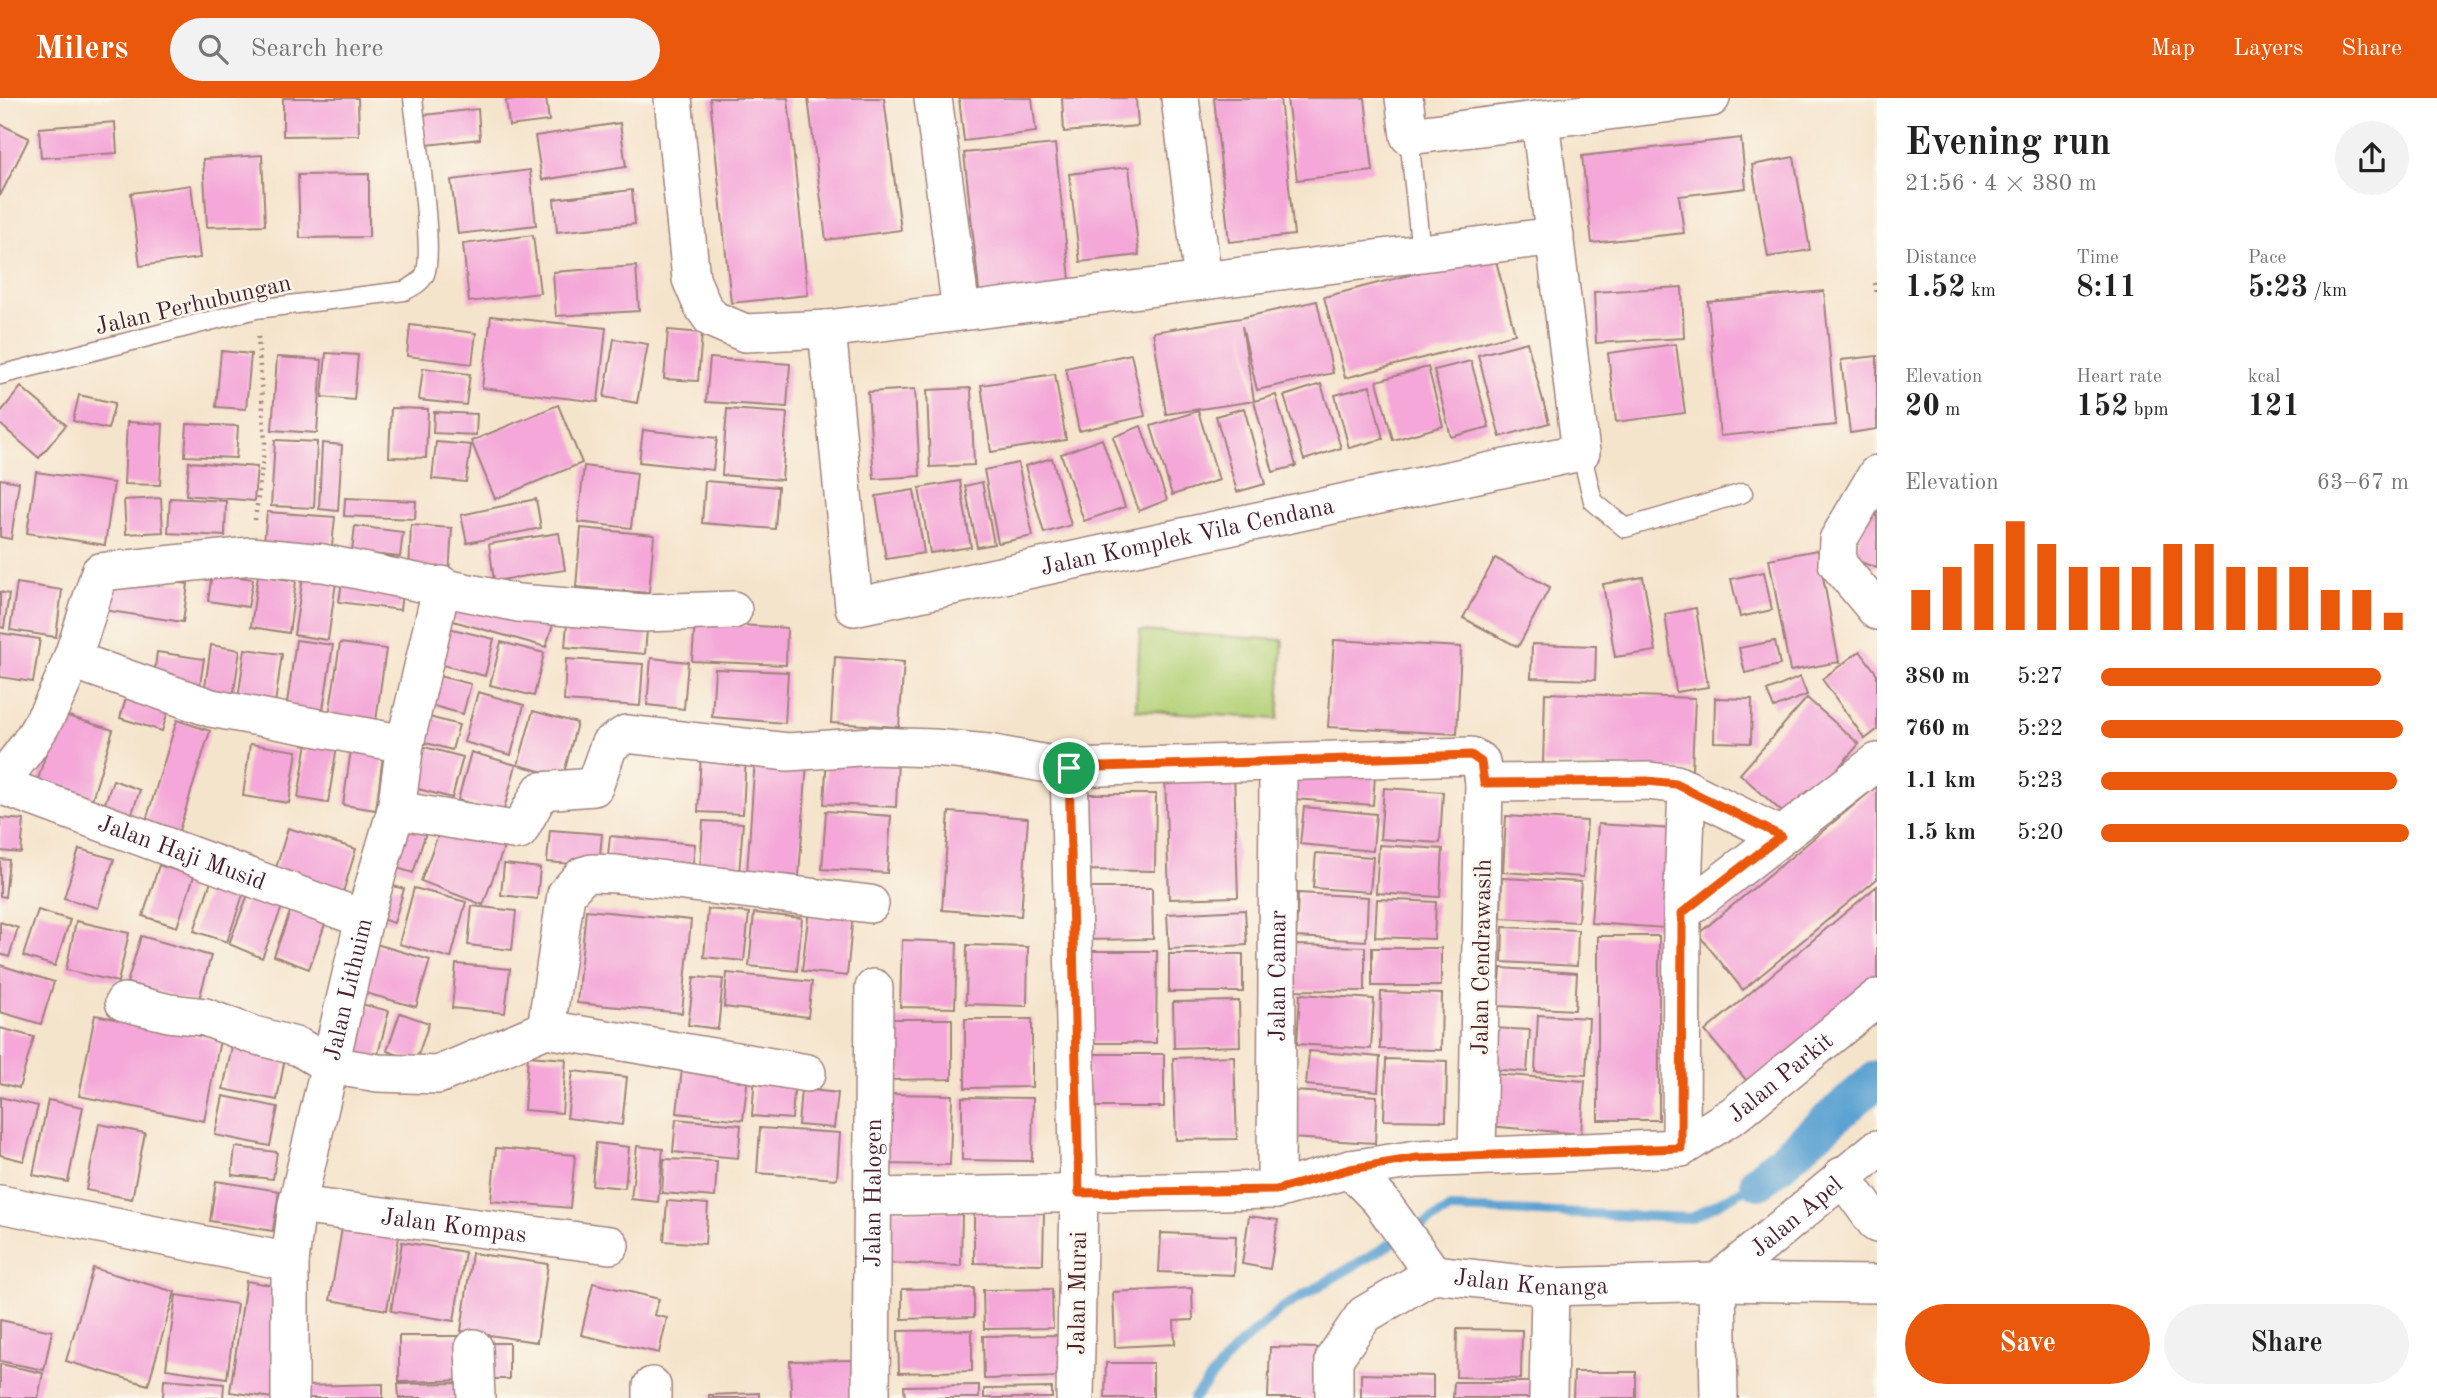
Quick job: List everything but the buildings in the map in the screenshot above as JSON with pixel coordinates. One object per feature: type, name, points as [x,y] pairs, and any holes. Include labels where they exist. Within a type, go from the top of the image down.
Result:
[{"type":"street","points":[[673,98],[691,279],[702,305],[712,319],[745,333],[827,328],[1555,236]]},
{"type":"street","points":[[933,98],[961,311]]},
{"type":"street","points":[[1180,98],[1203,281]]},
{"type":"street","points":[[1404,98],[1409,136],[1711,98]]},
{"type":"street","points":[[1540,120],[1581,452]]},
{"type":"street","name":"Jalan Komplek Vila Cendana","points":[[827,328],[854,607],[1581,452]]},
{"type":"street","points":[[1877,474],[1838,540],[1836,549],[1837,563],[1877,611]]},
{"type":"street","points":[[0,782],[38,734],[54,706],[73,660],[100,572],[250,556],[323,563],[442,585],[518,603],[644,613],[733,610]]},
{"type":"street","name":"Jalan Lithuim","points":[[290,1398],[290,1262],[297,1205],[364,919],[396,810],[405,744],[442,585]]},
{"type":"street","points":[[73,660],[211,708],[405,744]]},
{"type":"street","points":[[396,810],[519,831],[541,791],[594,787],[609,745],[626,734],[788,752],[872,746],[988,753],[1069,768],[1278,764],[1468,755],[1482,771],[1647,781],[1686,789],[1781,836]]},
{"type":"street","points":[[1682,913],[1877,762]]},
{"type":"street","name":"Jalan Camar","points":[[1276,1190],[1278,764]]},
{"type":"street","name":"Jalan Murai","points":[[1069,768],[1079,1193],[1075,1398]]},
{"type":"street","name":"Jalan Cendrawasih","points":[[1478,1155],[1482,771]]},
{"type":"street","name":"Jalan Haji Musid","points":[[0,782],[364,919]]},
{"type":"street","points":[[873,1197],[1276,1190],[1350,1169],[1417,1158],[1681,1148],[1682,913],[1686,789]]},
{"type":"street","points":[[546,1029],[566,894],[582,876],[592,873],[616,874],[870,904]]},
{"type":"street","name":"Jalan Halogen","points":[[871,1398],[874,988]]},
{"type":"street","name":"Jalan Parkit","points":[[1681,1148],[1735,1114],[1877,998]]},
{"type":"street","points":[[124,1002],[169,1013],[205,1017],[250,1034],[299,1047],[329,1065],[378,1073],[438,1074],[546,1029],[807,1073]]},
{"type":"street","name":"Jalan Apel","points":[[1717,1282],[1877,1149]]},
{"type":"street","points":[[1350,1169],[1380,1200],[1425,1261]]},
{"type":"street","points":[[1842,1176],[1877,1224]]},
{"type":"street","points":[[0,1204],[290,1262]]},
{"type":"street","name":"Jalan Kompas","points":[[297,1205],[610,1245]]},
{"type":"street","name":"Jalan Kenanga","points":[[1334,1398],[1334,1359],[1364,1315],[1425,1261],[1550,1287],[1717,1282],[1877,1284]]},
{"type":"street","points":[[1717,1282],[1720,1398]]},
{"type":"street","points":[[1548,1398],[1550,1287]]},
{"type":"street","points":[[474,1348],[476,1398]]},
{"type":"lane","name":"Jalan Perhubungan","points":[[0,376],[256,309],[404,291],[414,286],[425,274],[427,235],[413,98]]},
{"type":"lane","points":[[1409,136],[1421,253]]},
{"type":"lane","points":[[1581,452],[1594,501],[1625,528],[1743,493]]},
{"type":"path","points":[[1875,283],[1877,294]]},
{"type":"path","points":[[250,556],[265,443],[256,309]]},
{"type":"green space","points":[[1140,631],[1283,640],[1278,719],[1136,710]]},
{"type":"waterway","points":[[1759,1181],[1877,1079]]},
{"type":"waterway","points":[[1194,1398],[1235,1349],[1282,1308],[1450,1209],[1691,1218],[1759,1181]]},
{"type":"route","points":[[1471,755],[1481,762],[1484,783],[1647,781],[1676,784],[1781,836],[1682,913],[1681,1148],[1417,1158],[1350,1169],[1276,1190],[1079,1193],[1069,768],[1278,764],[1471,755]]}]
